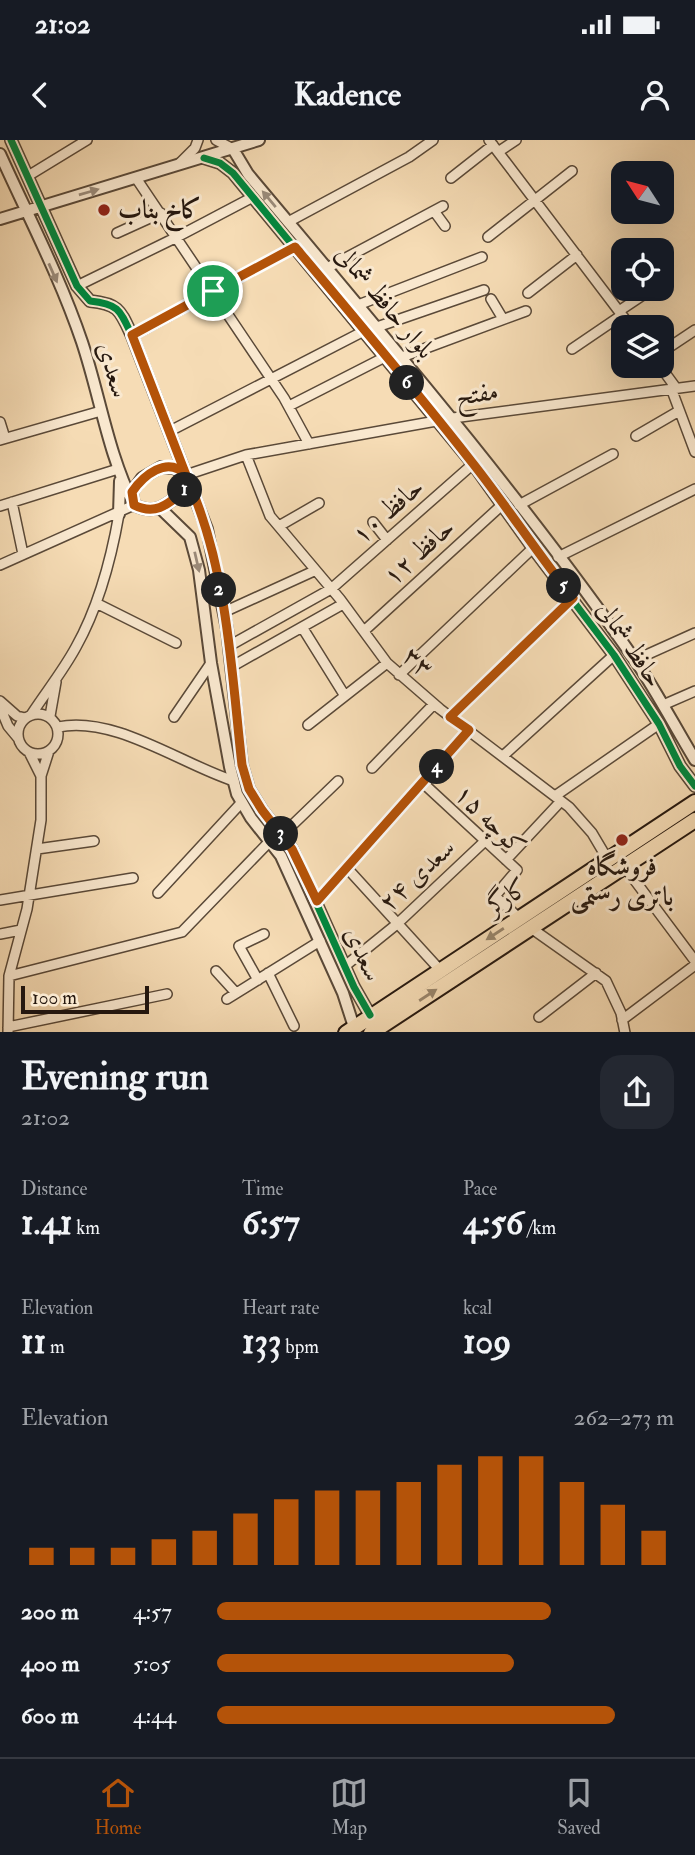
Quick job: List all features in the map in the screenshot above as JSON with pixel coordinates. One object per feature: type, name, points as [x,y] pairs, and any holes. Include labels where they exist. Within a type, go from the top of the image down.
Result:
[{"type":"main road","name":"کارگر","points":[[375,1027],[440,970],[695,802]]},
{"type":"main road","name":"کارگر","points":[[353,1031],[375,1027],[694,821]]},
{"type":"street","points":[[11,140],[77,286],[253,197]]},
{"type":"street","points":[[28,176],[87,140]]},
{"type":"street","points":[[177,165],[187,158],[198,140]]},
{"type":"street","points":[[216,140],[233,149]]},
{"type":"street","points":[[0,219],[259,140]]},
{"type":"street","points":[[288,222],[409,157],[433,140]]},
{"type":"street","points":[[451,178],[493,146],[516,140]]},
{"type":"street","points":[[493,146],[620,313]]},
{"type":"street","name":"بلوار حافظ شمالی","points":[[233,149],[248,174],[453,418],[635,660],[693,753]]},
{"type":"street","name":"سعدی","points":[[0,154],[70,309],[119,473],[134,505]]},
{"type":"street","name":"بلوار حافظ شمالی","points":[[204,158],[220,163],[233,173],[440,421],[573,598]]},
{"type":"street","points":[[488,237],[572,171]]},
{"type":"street","points":[[136,178],[271,378],[309,444]]},
{"type":"street","points":[[327,268],[443,206]]},
{"type":"street","points":[[434,211],[445,226]]},
{"type":"street","points":[[117,233],[161,213]]},
{"type":"street","points":[[132,335],[295,247]]},
{"type":"street","points":[[528,293],[577,255]]},
{"type":"street","points":[[358,305],[482,257]]},
{"type":"street","name":"سعدی","points":[[77,286],[90,302],[109,303],[117,307],[132,335],[207,529],[224,612],[242,765],[249,789],[292,849],[354,987],[375,1027]]},
{"type":"street","points":[[376,327],[484,290]]},
{"type":"street","points":[[491,299],[503,319]]},
{"type":"street","points":[[572,349],[636,301]]},
{"type":"street","points":[[401,357],[526,311]]},
{"type":"street","points":[[674,344],[695,330]]},
{"type":"street","points":[[170,431],[364,331]]},
{"type":"street","points":[[289,406],[386,357]]},
{"type":"street","points":[[667,378],[695,452]]},
{"type":"street","name":"مفتح","points":[[186,475],[246,456],[453,418],[695,386]]},
{"type":"street","points":[[0,422],[3,439],[102,411]]},
{"type":"street","points":[[636,436],[680,411]]},
{"type":"street","points":[[519,505],[613,454]]},
{"type":"street","name":"۳۳","points":[[246,456],[270,516],[343,604],[387,663],[450,717],[558,798],[592,833],[608,860]]},
{"type":"street","name":"حافظ ۱۰","points":[[229,646],[331,589],[473,464]]},
{"type":"street","points":[[161,467],[173,468],[186,475],[185,490],[160,508],[145,511],[134,505],[132,492],[142,478],[161,467]]},
{"type":"street","points":[[0,506],[119,473],[119,514],[107,570],[96,603],[77,646],[19,727],[19,739]]},
{"type":"street","points":[[558,557],[695,489]]},
{"type":"street","points":[[12,502],[23,554]]},
{"type":"street","points":[[279,526],[319,503]]},
{"type":"street","name":"حافظ ۱۲","points":[[364,631],[503,504]]},
{"type":"street","points":[[0,565],[134,505]]},
{"type":"street","points":[[160,508],[190,537],[207,529]]},
{"type":"street","points":[[373,522],[387,540]]},
{"type":"street","name":"سعدی","points":[[190,537],[199,570],[211,663],[233,781],[242,802],[281,856],[343,993],[353,1031]]},
{"type":"street","points":[[399,675],[533,548]]},
{"type":"street","points":[[224,612],[314,571]]},
{"type":"street","points":[[450,717],[573,598]]},
{"type":"street","name":"حافظ شمالی","points":[[573,598],[659,724],[680,766],[695,786]]},
{"type":"street","points":[[96,603],[176,643]]},
{"type":"street","points":[[231,667],[343,604]]},
{"type":"street","points":[[302,627],[345,696]]},
{"type":"street","points":[[635,660],[695,633]]},
{"type":"street","points":[[503,756],[614,655]]},
{"type":"street","points":[[174,717],[211,663]]},
{"type":"street","points":[[308,724],[387,663]]},
{"type":"street","points":[[50,716],[57,677]]},
{"type":"street","points":[[663,705],[695,691]]},
{"type":"street","points":[[0,701],[17,716],[37,713],[50,716],[58,727],[58,741],[49,751],[41,776],[43,802],[37,849],[29,896],[9,976],[8,1030],[167,994]]},
{"type":"street","points":[[372,768],[434,704]]},
{"type":"street","points":[[0,707],[8,726],[29,752],[41,776]]},
{"type":"street","points":[[58,727],[76,723],[117,733],[162,750],[209,774],[233,781]]},
{"type":"street","points":[[506,860],[558,798],[659,724]]},
{"type":"street","points":[[317,901],[469,730]]},
{"type":"street","points":[[29,752],[42,754],[49,751]]},
{"type":"street","points":[[282,835],[338,780]]},
{"type":"street","name":"کوچه ۱۵","points":[[423,783],[517,870],[495,896],[519,918]]},
{"type":"street","points":[[159,894],[242,802]]},
{"type":"street","points":[[37,849],[94,841]]},
{"type":"street","points":[[9,976],[182,932],[270,841]]},
{"type":"street","name":"سعدی ۲۴","points":[[345,966],[397,924],[485,841]]},
{"type":"street","points":[[622,1020],[695,963],[624,866]]},
{"type":"street","points":[[347,868],[440,970]]},
{"type":"street","points":[[0,900],[133,878]]},
{"type":"street","points":[[531,928],[606,981],[625,1032]]},
{"type":"street","points":[[0,934],[21,930]]},
{"type":"street","points":[[258,979],[239,946],[264,934]]},
{"type":"street","points":[[216,971],[232,996],[320,941]]},
{"type":"street","points":[[268,973],[294,1026]]},
{"type":"street","points":[[539,1017],[596,974]]},
{"type":"street","points":[[343,993],[351,995],[354,987]]},
{"type":"cycle path","points":[[11,140],[77,286],[90,301],[107,304],[117,310],[132,336],[207,529],[227,629],[242,765],[249,789],[292,849],[354,987],[370,1015]]},
{"type":"cycle path","points":[[204,158],[220,163],[233,173],[473,464],[614,655],[659,724],[680,766],[695,786]]},
{"type":"place","name":"کاخ بناب","points":[[104,210]]},
{"type":"place","name":"فروشگاه باتری رستمی","points":[[622,840]]},
{"type":"route","points":[[213,291],[132,335],[186,475],[185,490],[160,508],[145,511],[134,505],[132,492],[142,478],[161,467],[173,468],[186,475],[207,529],[224,612],[242,765],[249,789],[292,849],[317,901],[469,730],[450,717],[573,598],[440,421],[295,247],[213,291]]}]
